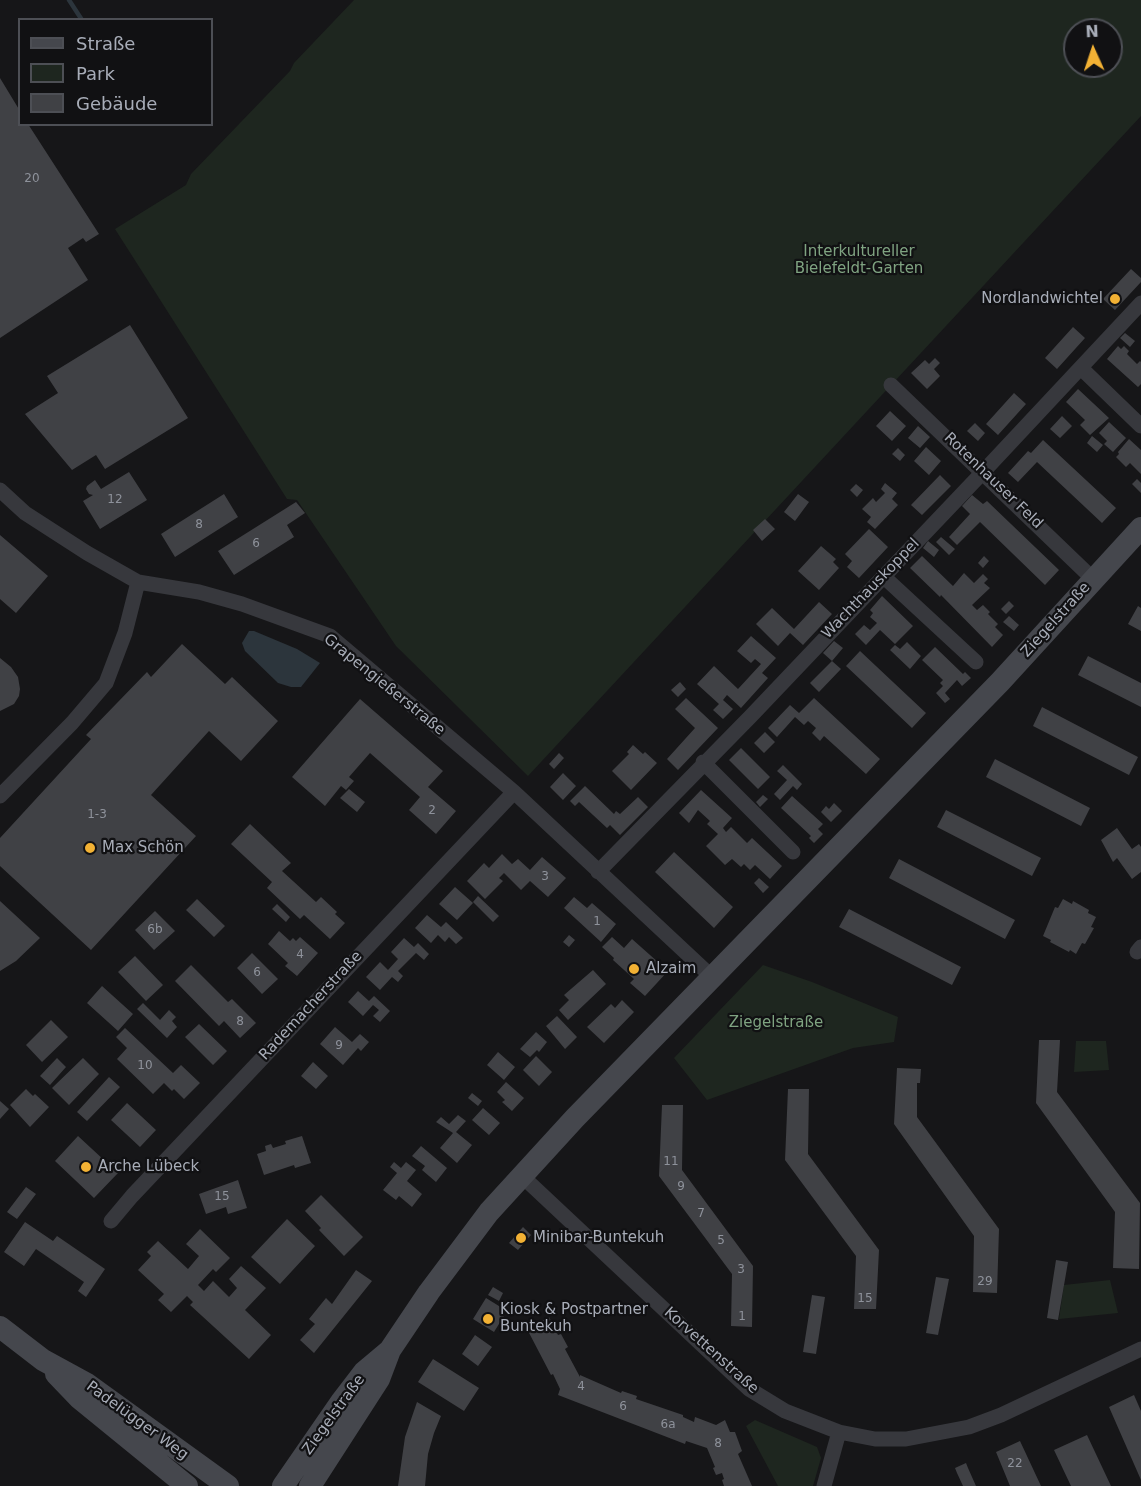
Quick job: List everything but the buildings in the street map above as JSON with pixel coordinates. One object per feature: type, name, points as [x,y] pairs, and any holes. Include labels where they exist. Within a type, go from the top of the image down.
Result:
[{"type":"main road","name":"Ziegelstraße","points":[[283,1486],[358,1379],[390,1350],[457,1253],[489,1212],[712,977],[1000,682],[1141,528]]},
{"type":"main road","name":"Padelügger Weg","points":[[0,1327],[43,1360],[87,1384],[228,1486]]},
{"type":"main road","name":"Ziegelstraße","points":[[310,1486],[379,1379],[390,1350]]},
{"type":"main road","name":"Padelügger Weg","points":[[43,1360],[79,1398],[187,1486]]},
{"type":"street","name":"Wachthauskoppel","points":[[597,872],[703,762],[751,716],[1141,303]]},
{"type":"street","points":[[1081,368],[1141,426]]},
{"type":"street","name":"Rotenhauser Feld","points":[[891,385],[1093,579]]},
{"type":"street","name":"Grapengießerstraße","points":[[0,490],[25,513],[87,553],[138,582],[200,592],[242,604],[330,636],[514,792],[712,977]]},
{"type":"street","points":[[883,576],[976,662]]},
{"type":"street","points":[[0,796],[72,723],[106,684],[125,633],[138,582]]},
{"type":"street","points":[[703,762],[793,852]]},
{"type":"street","name":"Rademacherstraße","points":[[111,1221],[132,1196],[514,792]]},
{"type":"street","name":"Korvettenstraße","points":[[522,1176],[749,1389],[785,1411],[839,1432],[906,1440],[969,1427],[1001,1415],[1141,1348]]},
{"type":"street","points":[[824,1486],[839,1432]]},
{"type":"green space","name":"Interkultureller Bielefeldt-Garten","points":[[354,0],[1141,0],[1141,116],[528,776],[396,646],[297,500],[287,499],[115,229],[186,185],[191,174],[290,71],[294,63]]},
{"type":"green space","name":"Ziegelstraße","points":[[763,965],[898,1017],[894,1042],[853,1048],[707,1100],[674,1058]]},
{"type":"green space","points":[[1076,1041],[1106,1041],[1109,1070],[1074,1072]]},
{"type":"green space","points":[[1110,1280],[1118,1313],[1059,1319],[1064,1285]]},
{"type":"green space","points":[[755,1420],[817,1447],[821,1458],[813,1486],[778,1486],[746,1426]]},
{"type":"shaded area","points":[[249,631],[297,649],[320,663],[301,687],[278,683],[245,651],[242,643]]},
{"type":"waterway","points":[[69,0],[81,18]]},
{"type":"place","name":"Nordlandwichtel","points":[[1115,299]]},
{"type":"place","name":"Max Schön","points":[[90,848]]},
{"type":"place","name":"Alzaim","points":[[634,969]]},
{"type":"place","name":"Arche Lübeck","points":[[86,1167]]},
{"type":"place","name":"Minibar-Buntekuh","points":[[521,1238]]},
{"type":"place","name":"Kiosk & Postpartner Buntekuh","points":[[488,1319]]}]
